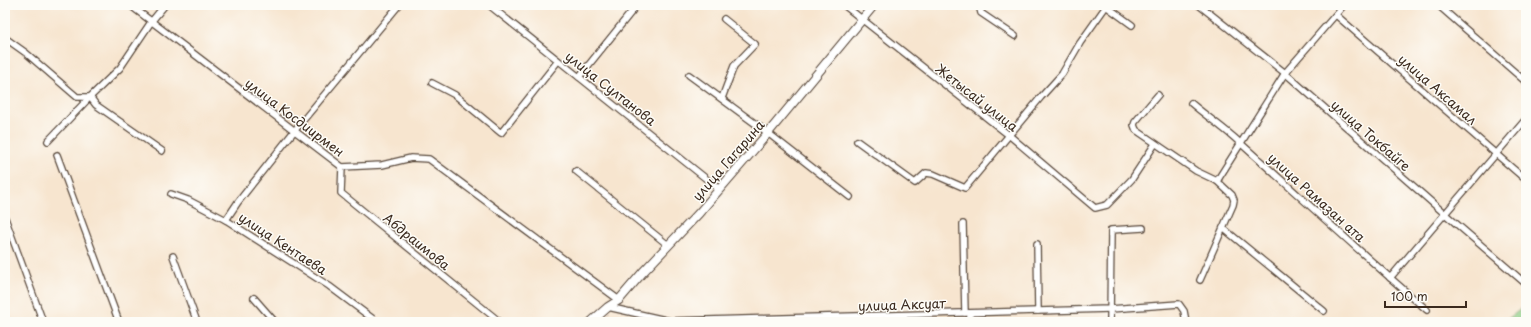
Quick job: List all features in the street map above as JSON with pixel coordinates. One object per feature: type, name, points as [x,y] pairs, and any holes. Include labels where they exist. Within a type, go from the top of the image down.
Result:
[{"type":"main road","name":"улица Гагарина","points":[[591,322],[608,307],[619,300],[719,190],[874,5]]},
{"type":"street","name":"улица Косдиирмен","points":[[130,5],[342,167],[382,165],[411,158],[429,159],[619,300]]},
{"type":"street","points":[[48,142],[90,97],[120,68],[164,5]]},
{"type":"street","points":[[226,220],[238,202],[295,130],[399,5]]},
{"type":"street","name":"улица Султанова","points":[[489,5],[719,190]]},
{"type":"street","points":[[579,77],[637,5]]},
{"type":"street","name":"Жетысай улица","points":[[844,5],[1010,136],[1094,208],[1107,205],[1132,179],[1155,144]]},
{"type":"street","points":[[980,5],[981,13],[1015,36]]},
{"type":"street","points":[[857,141],[915,183],[926,174],[933,174],[965,188],[1062,74],[1080,43],[1106,5],[1132,25]]},
{"type":"street","name":"улица Токбайге","points":[[1200,5],[1285,74],[1526,284]]},
{"type":"street","points":[[1217,181],[1285,74],[1344,5]]},
{"type":"street","points":[[1438,5],[1526,82]]},
{"type":"street","name":"улица Аксамал","points":[[1336,15],[1526,180]]},
{"type":"street","points":[[722,98],[734,66],[755,44],[724,19]]},
{"type":"street","points":[[5,38],[26,53],[77,97],[90,97]]},
{"type":"street","points":[[432,83],[455,95],[500,133],[558,61]]},
{"type":"street","points":[[689,75],[722,98],[850,197]]},
{"type":"street","points":[[1158,95],[1134,125],[1136,130],[1196,171],[1217,181],[1232,195],[1234,200],[1200,280]]},
{"type":"street","points":[[90,97],[96,105],[162,151]]},
{"type":"street","name":"улица Рамазан ата","points":[[1191,103],[1241,143],[1427,310]]},
{"type":"street","points":[[1390,278],[1526,119]]},
{"type":"street","points":[[57,154],[120,322]]},
{"type":"street","name":"Абдраимова","points":[[342,167],[341,193],[500,322]]},
{"type":"street","points":[[576,171],[668,245]]},
{"type":"street","name":"улица Кентаева","points":[[171,194],[188,200],[226,220],[329,286],[377,322]]},
{"type":"street","points":[[5,218],[43,322]]},
{"type":"street","points":[[963,224],[968,313],[970,322]]},
{"type":"street","points":[[1110,322],[1111,230],[1143,228]]},
{"type":"street","points":[[1222,228],[1324,311]]},
{"type":"street","points":[[1037,244],[1038,311]]},
{"type":"street","points":[[173,256],[197,322]]},
{"type":"street","points":[[254,298],[275,322]]},
{"type":"street","name":"улица Аксуат","points":[[608,307],[670,322],[1110,309],[1179,304],[1184,311],[1186,322]]},
{"type":"green space","points":[[1526,305],[1526,322],[1504,322]]}]
